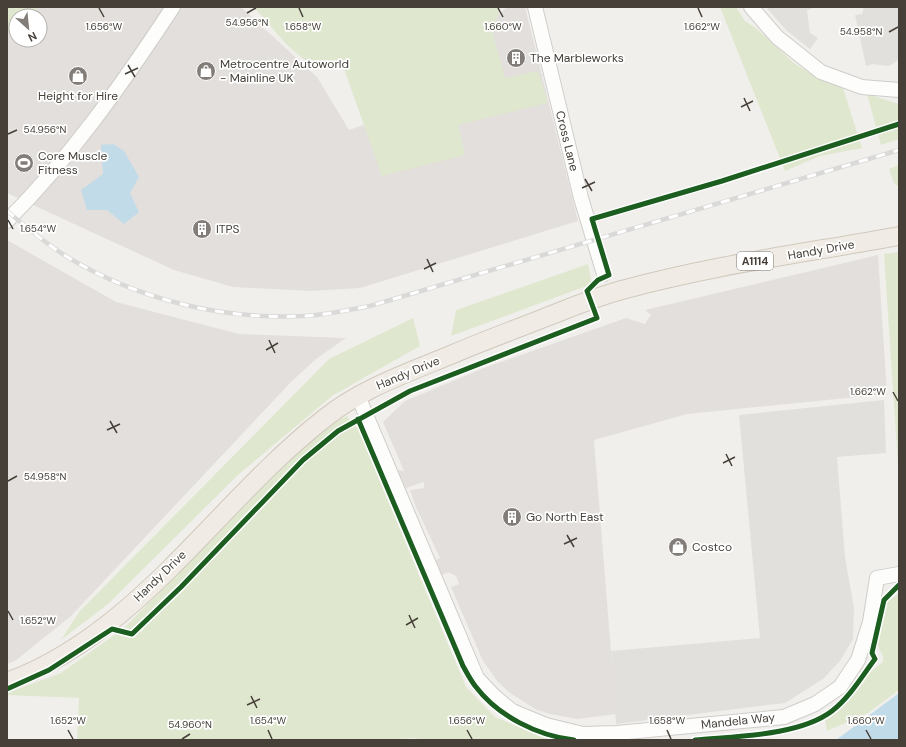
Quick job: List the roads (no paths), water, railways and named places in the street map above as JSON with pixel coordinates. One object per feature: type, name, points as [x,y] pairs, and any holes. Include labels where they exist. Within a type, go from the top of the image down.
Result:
[{"type":"main road","name":"Handy Drive","points":[[7,682],[33,671],[72,649],[120,614],[292,446],[327,416],[358,396],[390,380],[459,351],[611,293],[705,270],[899,236]]},
{"type":"street","points":[[7,222],[77,143],[124,82],[173,7]]},
{"type":"street","name":"Cross Lane","points":[[536,7],[538,25],[580,190],[604,274]]},
{"type":"street","points":[[751,7],[777,37],[821,72],[862,87],[899,89],[899,80]]},
{"type":"street","name":"Mandela Way","points":[[358,396],[477,678],[494,696],[512,711],[546,726],[583,734],[618,733],[784,717],[815,704],[840,687],[858,660],[870,622],[877,578],[899,574]]},
{"type":"water","points":[[113,144],[124,151],[139,177],[130,193],[139,212],[124,224],[107,210],[87,210],[81,190],[103,174],[101,145]]},
{"type":"water","points":[[899,693],[899,740],[836,740]]},
{"type":"railway","points":[[7,211],[64,255],[120,284],[149,295],[180,304],[210,310],[241,314],[304,316],[370,306],[899,150]]},
{"type":"place","name":"The Marbleworks","points":[[516,58]]},
{"type":"place","name":"Metrocentre Autoworld - Mainline UK","points":[[206,71]]},
{"type":"place","name":"Height for Hire","points":[[78,76]]},
{"type":"place","name":"Core Muscle Fitness","points":[[24,163]]},
{"type":"place","name":"ITPS","points":[[202,229]]},
{"type":"place","name":"Go North East","points":[[512,517]]},
{"type":"place","name":"Costco","points":[[678,547]]}]
